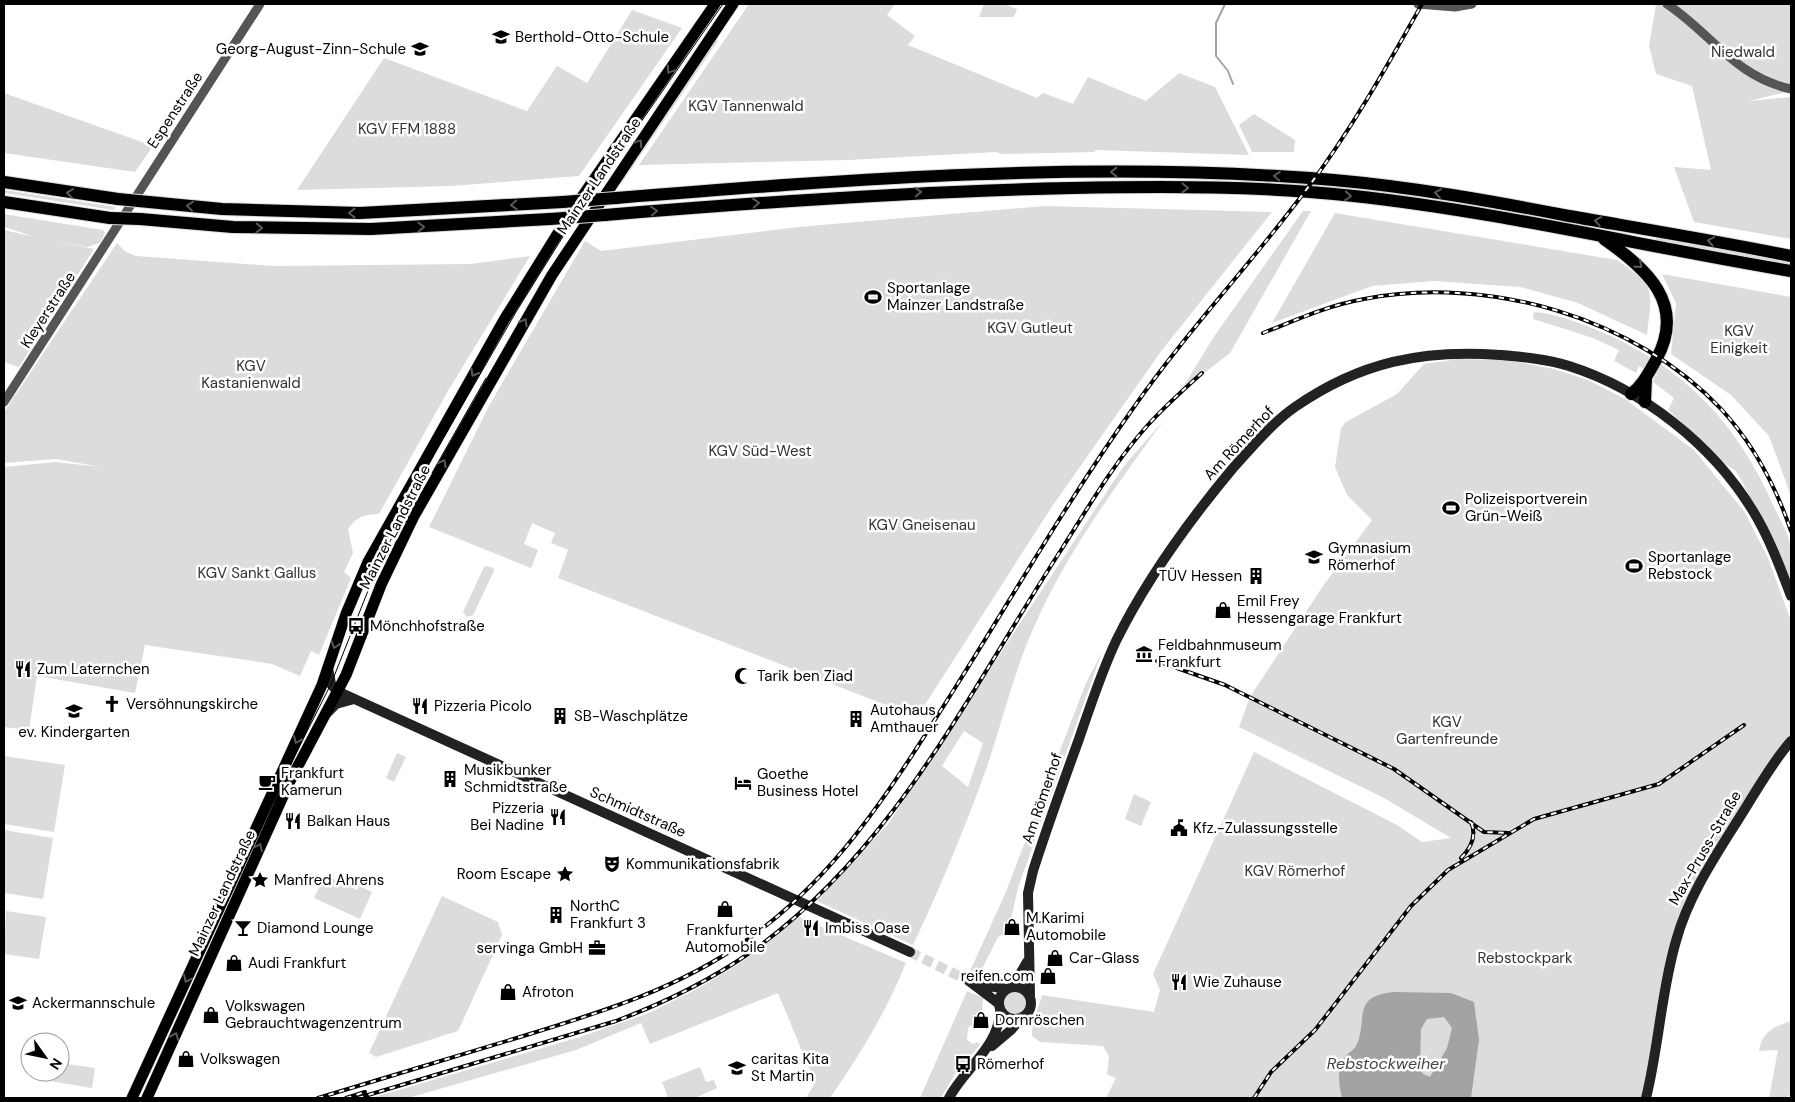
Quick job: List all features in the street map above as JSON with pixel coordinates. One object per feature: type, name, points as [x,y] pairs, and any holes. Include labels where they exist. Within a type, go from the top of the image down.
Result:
[{"type":"highway","points":[[4,182],[118,200],[222,210],[360,213],[563,202],[871,178],[983,174],[1146,172],[1246,174],[1335,180],[1431,191],[1791,256]]},
{"type":"highway","points":[[4,202],[110,218],[233,227],[352,230],[473,225],[868,195],[972,190],[1102,188],[1247,189],[1362,198],[1496,218],[1791,271]]},
{"type":"highway","points":[[1600,236],[1642,268],[1657,286],[1664,300],[1667,321],[1665,339],[1646,378],[1631,394]]},
{"type":"highway","points":[[1759,250],[1791,248]]},
{"type":"highway","points":[[1716,258],[1791,278]]},
{"type":"highway","points":[[1645,402],[1646,378]]},
{"type":"main road","name":"Mainzer Landstraße","points":[[132,1098],[314,704],[346,614],[368,562],[504,320],[568,217],[715,4]]},
{"type":"main road","name":"Mainzer Landstraße","points":[[147,1098],[289,784],[337,692],[403,537],[552,275],[733,4]]},
{"type":"main road","name":"Am Römerhof","points":[[1030,996],[1028,893],[1033,872],[1083,727],[1115,643],[1142,590],[1199,509],[1262,436],[1295,407],[1344,380],[1376,366],[1421,355],[1460,352],[1555,362],[1586,372],[1645,402],[1705,451],[1741,494],[1764,533],[1791,596]]},
{"type":"main road","points":[[314,704],[323,694],[337,692],[331,684],[328,667]]},
{"type":"main road","name":"Schmidtstraße","points":[[337,692],[910,952]]},
{"type":"main road","points":[[325,716],[336,704],[354,699]]},
{"type":"main road","name":"Max-Pruss-Straße","points":[[1646,1098],[1663,1012],[1669,966],[1683,918],[1709,866],[1770,766],[1791,741]]},
{"type":"main road","name":"Am Römerhof","points":[[1009,988],[1025,969],[1029,957]]},
{"type":"main road","points":[[981,1055],[1011,1030],[1030,1008],[1030,996],[1023,988],[1009,988],[970,982],[999,1007],[1008,1018],[1020,1018]]},
{"type":"main road","points":[[949,1098],[998,1029],[999,997],[1009,988]]},
{"type":"street","name":"Espenstraße","points":[[115,232],[155,165],[182,128],[260,4]]},
{"type":"street","points":[[1418,4],[1455,7],[1472,4]]},
{"type":"street","points":[[1668,4],[1745,71],[1762,81],[1791,89]]},
{"type":"street","name":"Kleyerstraße","points":[[4,402],[115,232]]},
{"type":"green space","name":"KGV Tannenwald","points":[[749,4],[895,4],[887,15],[915,36],[908,45],[1037,98],[1043,93],[1073,104],[1088,77],[1146,101],[1179,73],[1215,87],[1249,155],[1096,150],[1094,152],[1002,154],[996,152],[849,160],[639,165]]},
{"type":"green space","points":[[984,4],[1004,4],[1017,9],[1014,17],[979,17]]},
{"type":"green space","name":"Niedwald","points":[[1656,4],[1791,4],[1791,91],[1749,101],[1791,97],[1791,239],[1694,222],[1674,167],[1711,170],[1692,86],[1656,74],[1649,46]]},
{"type":"green space","name":"KGV FFM 1888","points":[[632,10],[682,28],[579,176],[451,186],[297,190],[384,58],[527,111],[557,66],[587,83]]},
{"type":"green space","points":[[715,40],[718,41],[621,184],[615,184]]},
{"type":"green space","points":[[4,93],[153,146],[135,172],[4,153]]},
{"type":"green space","points":[[1254,114],[1295,140],[1294,152],[1252,152],[1239,125]]},
{"type":"green space","points":[[4,190],[116,207],[114,210],[4,193]]},
{"type":"green space","points":[[1045,206],[1272,212],[1162,350],[1051,508],[917,717],[558,578],[568,550],[551,543],[555,533],[532,523],[524,544],[538,550],[531,568],[429,527],[490,404],[585,241],[601,251],[798,227]]},
{"type":"green space","points":[[1303,211],[1311,211],[1230,353],[1180,392],[1215,335]]},
{"type":"green space","points":[[1335,213],[1617,260],[1639,277],[1649,290],[1650,307],[1647,335],[1578,303],[1520,287],[1434,281],[1372,286],[1272,323]]},
{"type":"green space","points":[[4,214],[103,230],[105,233],[100,243],[87,247],[46,239],[94,249],[19,367],[4,362],[4,230],[35,237],[4,227]]},
{"type":"green space","points":[[1656,238],[1791,262],[1791,266],[1688,247],[1689,245],[1685,244],[1684,247],[1655,242]]},
{"type":"green space","points":[[117,243],[126,252],[136,256],[275,266],[471,264],[530,256],[448,391],[379,514],[361,517],[348,529],[353,553],[344,572],[351,578],[319,655],[311,651],[300,676],[272,664],[145,645],[135,693],[37,676],[29,730],[4,727],[4,467],[55,462],[101,467],[56,459],[4,463],[4,412]]},
{"type":"green space","name":"KGV Einigkeit","points":[[1662,274],[1791,297],[1791,496],[1769,436],[1731,395],[1671,354],[1676,303]]},
{"type":"green space","points":[[1534,312],[1571,320],[1624,342],[1679,377],[1702,398],[1742,448],[1759,476],[1784,526],[1792,550],[1791,584],[1741,479],[1735,470],[1725,464],[1704,442],[1668,410],[1674,398],[1653,382],[1655,376],[1658,376],[1639,366],[1636,373],[1614,361],[1619,350],[1593,338],[1533,319]]},
{"type":"green space","points":[[1459,359],[1508,360],[1554,369],[1588,380],[1625,399],[1694,450],[1744,511],[1768,558],[1791,621],[1791,737],[1680,915],[1650,1074],[1641,1098],[1106,1098],[1116,1078],[1107,1074],[1109,1057],[1103,1046],[1040,1042],[1032,1036],[1034,1021],[1042,995],[1154,1012],[1160,990],[1153,974],[1254,752],[1397,825],[1422,842],[1451,838],[1384,798],[1239,727],[1250,697],[1323,586],[1372,520],[1347,495],[1335,467],[1341,428],[1346,422],[1397,394],[1424,364]]},
{"type":"green space","points":[[1164,420],[1093,520],[1061,573],[1034,627],[1019,664],[975,799],[941,883],[913,945],[817,901],[888,824],[1123,467]],"holes":[[[964,731],[983,743],[968,787],[942,766]]]},
{"type":"green space","points":[[484,567],[493,568],[494,571],[473,615],[467,617],[463,612]]},
{"type":"green space","points":[[1102,652],[1018,888],[1008,932],[998,937],[979,975],[970,971],[1005,894],[1086,683]]},
{"type":"green space","points":[[397,753],[406,757],[394,782],[386,778]]},
{"type":"green space","points":[[4,756],[65,765],[54,832],[4,824]]},
{"type":"green space","points":[[1134,794],[1151,802],[1141,826],[1125,819]]},
{"type":"green space","points":[[4,830],[53,838],[43,899],[4,893]]},
{"type":"green space","points":[[325,875],[357,890],[359,886],[372,892],[360,919],[314,898]]},
{"type":"green space","points":[[442,896],[498,922],[502,935],[458,1031],[376,1057],[369,1053]]},
{"type":"green space","points":[[6,911],[46,917],[39,959],[4,954]]},
{"type":"green space","points":[[799,917],[906,963],[872,1033],[830,1098],[806,1098],[815,1083],[778,993],[650,1044],[641,1023],[576,1050],[408,1098],[371,1098],[580,1037],[649,1013],[701,987],[749,957]]},
{"type":"green space","points":[[1015,990],[1024,994],[1028,1003],[1024,1012],[1015,1016],[1006,1012],[1002,1003],[1006,994]]},
{"type":"green space","points":[[967,991],[983,998],[982,1010],[974,1027],[971,1025],[968,1028],[967,1040],[973,1044],[978,1042],[980,1045],[955,1074],[941,1098],[920,1098]]},
{"type":"green space","points":[[1791,1021],[1791,1093],[1787,1098],[1769,1098],[1778,1050],[1759,1051],[1761,1044],[1766,1034],[1779,1025]]},
{"type":"green space","points":[[70,1064],[95,1068],[92,1088],[56,1082],[70,1082]]},
{"type":"green space","points":[[700,1067],[706,1082],[714,1080],[717,1088],[695,1098],[668,1098],[662,1082]]},
{"type":"water","name":"Rebstockweiher","points":[[1394,992],[1451,993],[1474,1002],[1479,1040],[1471,1098],[1342,1098],[1339,1082],[1340,1067],[1345,1057],[1356,1046],[1360,1036],[1363,1011],[1366,1004],[1371,998],[1380,994]],"holes":[[[1444,1017],[1452,1028],[1447,1048],[1430,1077],[1423,1074],[1420,1067],[1421,1029],[1427,1019]]]},
{"type":"waterway","points":[[1225,4],[1216,23],[1216,56],[1228,71],[1233,84]]},
{"type":"tunnel","points":[[910,952],[969,981]]},
{"type":"tram line","points":[[136,1098],[286,773],[331,684],[379,563],[433,456],[516,312],[577,214],[723,4]]},
{"type":"tram line","points":[[432,473],[486,378]]},
{"type":"railway","points":[[318,1098],[578,1019],[664,987],[718,959],[744,942],[778,916],[808,888],[862,826],[910,759],[1065,511],[1134,407],[1176,351],[1285,217],[1338,145],[1422,4]]},
{"type":"railway","points":[[1263,333],[1338,305],[1364,299],[1411,293],[1460,293],[1509,299],[1557,311],[1603,328],[1647,350],[1687,378],[1722,410],[1734,423],[1763,467],[1791,531]]},
{"type":"railway","points":[[358,1098],[616,1021],[651,1007],[686,991],[735,963],[802,911],[847,866],[888,817],[926,765],[1092,500],[1135,440],[1153,419],[1202,373]]},
{"type":"railway","points":[[1157,661],[1225,685],[1394,769],[1484,832],[1508,833]]},
{"type":"railway","points":[[1254,1098],[1271,1072],[1315,1030],[1411,906],[1448,870],[1534,819],[1659,784],[1744,725]]},
{"type":"railway","points":[[1461,858],[1472,842],[1473,827],[1471,822]]},
{"type":"railway","points":[[346,1098],[365,1092]]},
{"type":"place","name":"Berthold-Otto-Schule","points":[[501,37]]},
{"type":"place","name":"Georg-August-Zinn-Schule","points":[[420,49]]},
{"type":"place","name":"Sportanlage Mainzer Landstraße","points":[[873,297]]},
{"type":"place","name":"Polizeisportverein Grün-Weiß","points":[[1451,508]]},
{"type":"place","name":"Gymnasium Römerhof","points":[[1314,557]]},
{"type":"place","name":"Sportanlage Rebstock","points":[[1634,566]]},
{"type":"place","name":"TÜV Hessen","points":[[1256,576]]},
{"type":"place","name":"Emil Frey Hessengarage Frankfurt","points":[[1223,610]]},
{"type":"place","name":"Mönchhofstraße","points":[[356,626]]},
{"type":"place","name":"Feldbahnmuseum Frankfurt","points":[[1144,654]]},
{"type":"place","name":"Zum Laternchen","points":[[23,669]]},
{"type":"place","name":"Tarik ben Ziad","points":[[743,676]]},
{"type":"place","name":"Versöhnungskirche","points":[[112,704]]},
{"type":"place","name":"Pizzeria Picolo","points":[[420,706]]},
{"type":"place","name":"ev. Kindergarten","points":[[74,711]]},
{"type":"place","name":"SB-Waschplätze","points":[[560,716]]},
{"type":"place","name":"Autohaus Amthauer","points":[[856,719]]},
{"type":"place","name":"Musikbunker Schmidtstraße","points":[[450,779]]},
{"type":"place","name":"Frankfurt Kamerun","points":[[267,782]]},
{"type":"place","name":"Goethe Business Hotel","points":[[743,783]]},
{"type":"place","name":"Pizzeria Bei Nadine","points":[[558,817]]},
{"type":"place","name":"Balkan Haus","points":[[293,821]]},
{"type":"place","name":"Kfz.-Zulassungsstelle","points":[[1179,828]]},
{"type":"place","name":"Kommunikationsfabrik","points":[[612,864]]},
{"type":"place","name":"Room Escape","points":[[565,874]]},
{"type":"place","name":"Manfred Ahrens","points":[[260,880]]},
{"type":"place","name":"Frankfurter Automobile","points":[[725,909]]},
{"type":"place","name":"NorthC Frankfurt 3","points":[[556,915]]},
{"type":"place","name":"M.Karimi Automobile","points":[[1012,927]]},
{"type":"place","name":"Diamond Lounge","points":[[243,928]]},
{"type":"place","name":"Imbiss Oase","points":[[811,928]]},
{"type":"place","name":"servinga GmbH","points":[[597,948]]},
{"type":"place","name":"Car-Glass","points":[[1055,958]]},
{"type":"place","name":"Audi Frankfurt","points":[[234,963]]},
{"type":"place","name":"reifen.com","points":[[1048,976]]},
{"type":"place","name":"Wie Zuhause","points":[[1179,982]]},
{"type":"place","name":"Afroton","points":[[508,992]]},
{"type":"place","name":"Ackermannschule","points":[[18,1003]]},
{"type":"place","name":"Volkswagen Gebrauchtwagenzentrum","points":[[211,1015]]},
{"type":"place","name":"Dornröschen","points":[[981,1020]]},
{"type":"place","name":"Volkswagen","points":[[186,1059]]},
{"type":"place","name":"Römerhof","points":[[963,1064]]},
{"type":"place","name":"caritas Kita St Martin","points":[[737,1068]]},
{"type":"park label","name":"KGV Gutleut","points":[[1030,328]]},
{"type":"park label","name":"KGV Kastanienwald","points":[[251,374]]},
{"type":"park label","name":"KGV Süd-West","points":[[760,451]]},
{"type":"park label","name":"KGV Gneisenau","points":[[922,525]]},
{"type":"park label","name":"KGV Sankt Gallus","points":[[257,573]]},
{"type":"park label","name":"KGV Gartenfreunde","points":[[1447,730]]},
{"type":"park label","name":"KGV Römerhof","points":[[1295,871]]},
{"type":"park label","name":"Rebstockpark","points":[[1525,958]]}]
